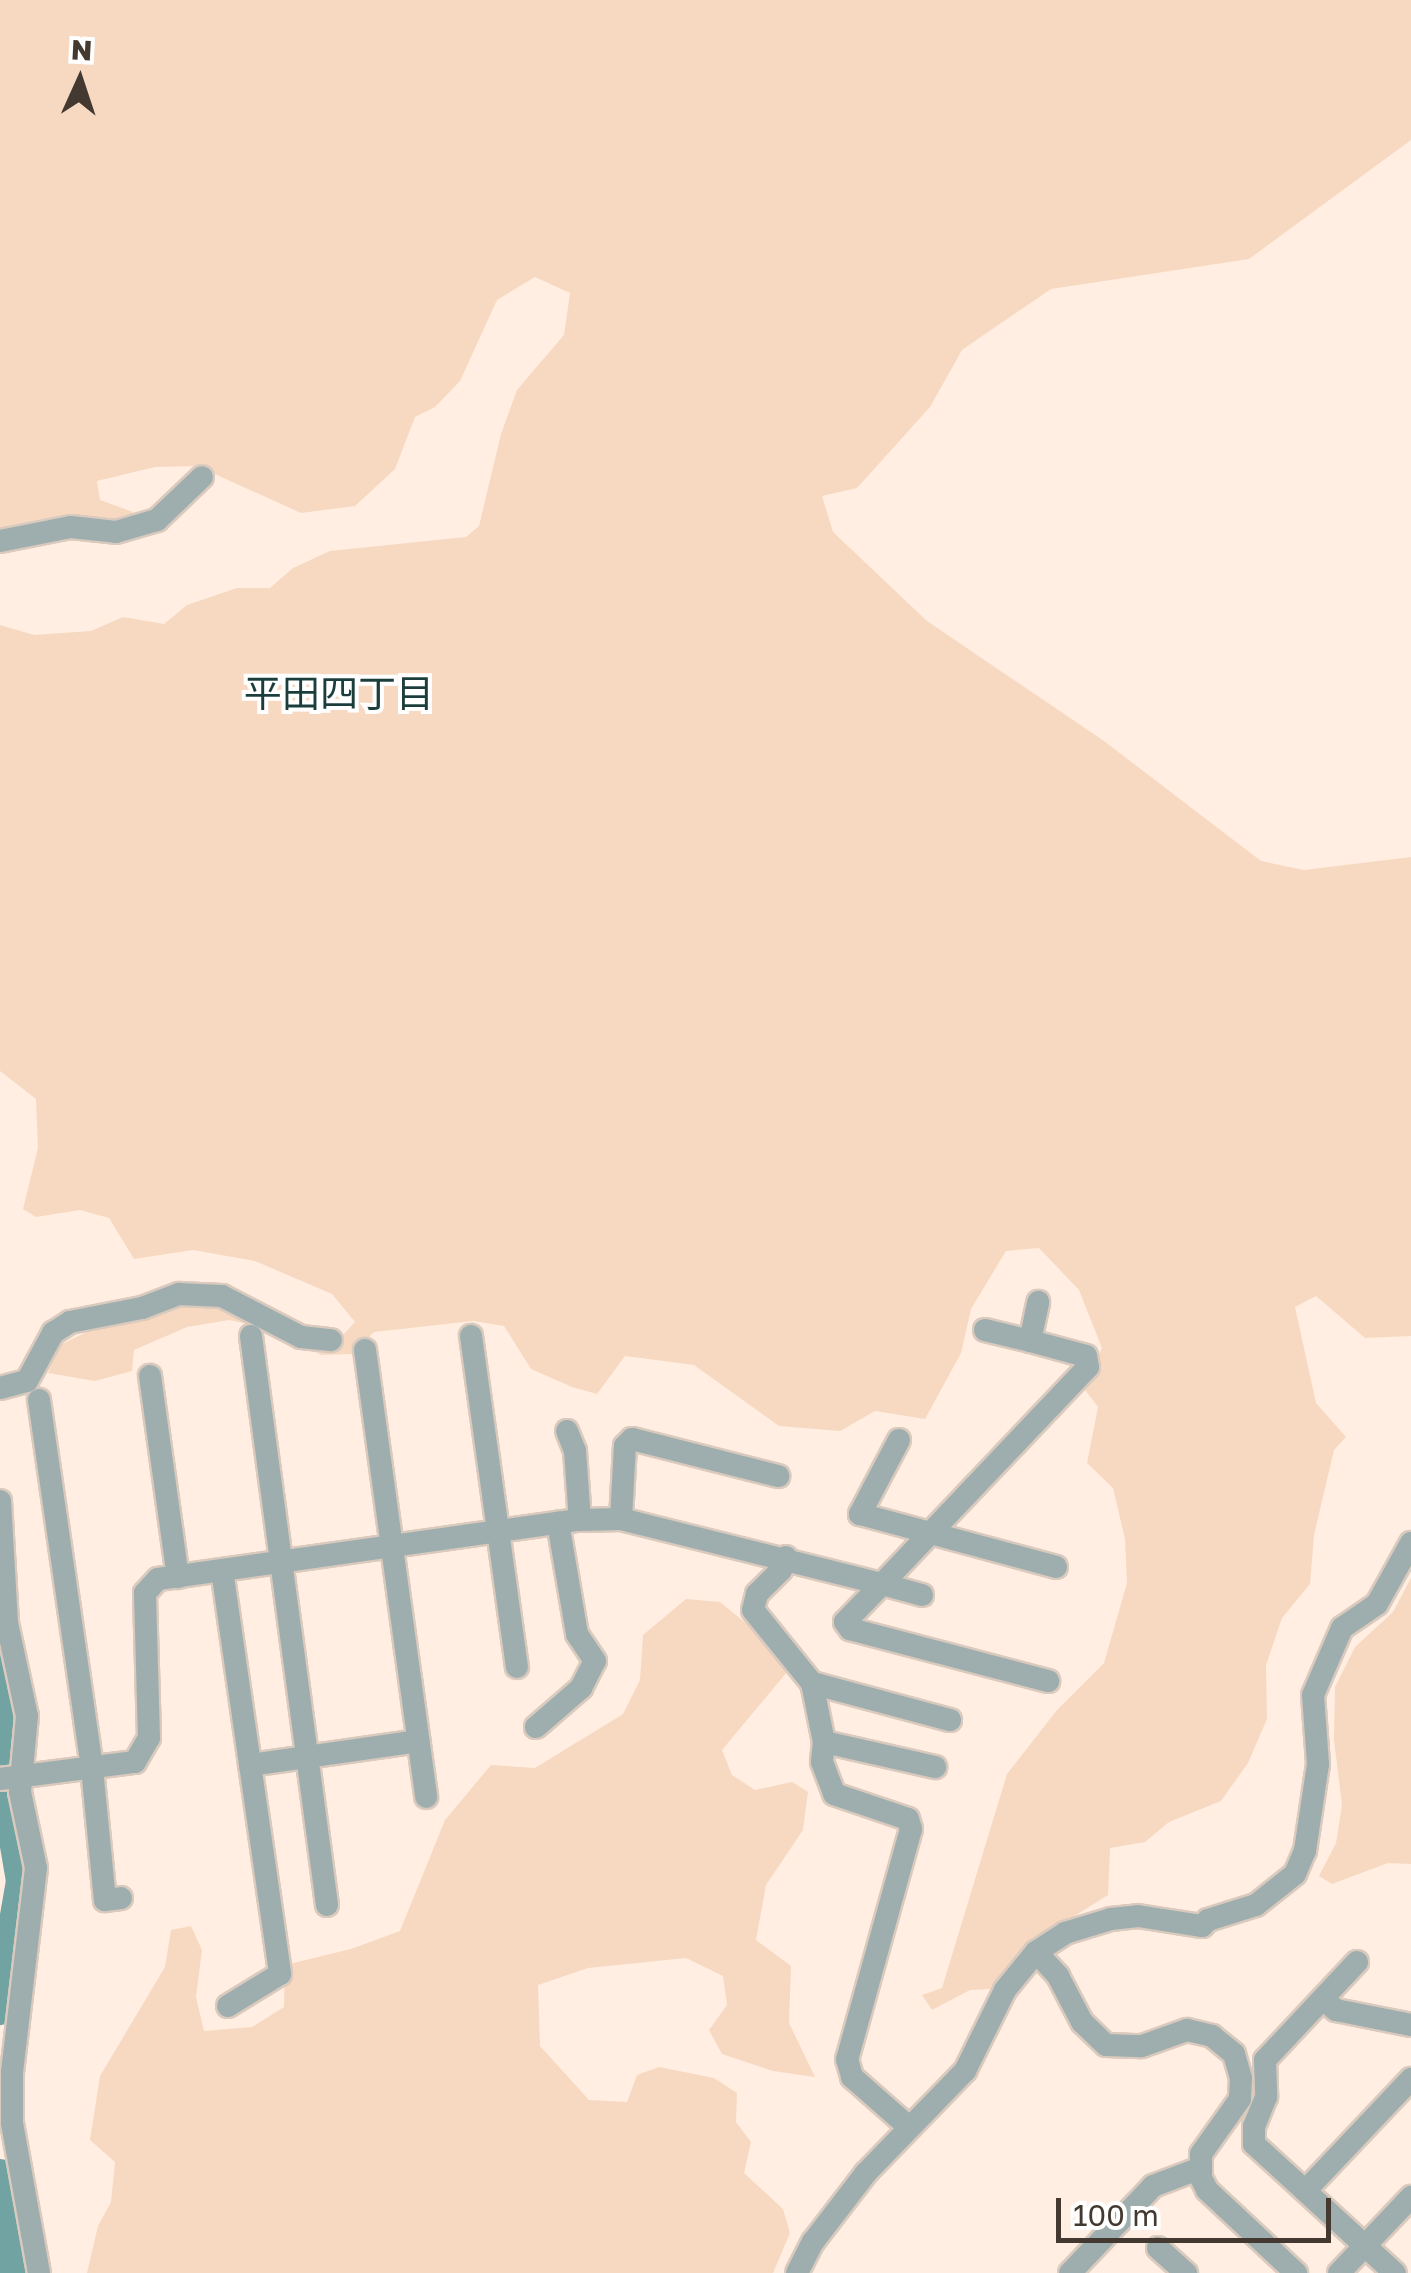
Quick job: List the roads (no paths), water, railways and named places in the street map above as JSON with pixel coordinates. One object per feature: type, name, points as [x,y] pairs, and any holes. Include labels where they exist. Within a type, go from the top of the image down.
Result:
[{"type":"street","points":[[0,541],[71,527],[116,532],[157,520],[202,478]]},
{"type":"street","points":[[0,1388],[27,1380],[53,1333],[70,1322],[142,1308],[179,1294],[222,1296],[301,1337],[330,1340]]},
{"type":"street","points":[[1030,1341],[1038,1302]]},
{"type":"street","points":[[985,1330],[1086,1356],[1088,1367],[845,1622],[850,1629],[1048,1681]]},
{"type":"street","points":[[251,1336],[326,1905]]},
{"type":"street","points":[[471,1336],[517,1667]]},
{"type":"street","points":[[365,1350],[426,1797]]},
{"type":"street","points":[[150,1376],[178,1577]]},
{"type":"street","points":[[39,1400],[92,1768],[105,1900],[120,1898]]},
{"type":"street","points":[[536,1726],[581,1688],[595,1661],[577,1634],[569,1521],[575,1451],[567,1430]]},
{"type":"street","points":[[620,1519],[625,1446],[632,1440],[778,1476]]},
{"type":"street","points":[[899,1440],[860,1514],[1056,1567]]},
{"type":"street","points":[[0,1500],[8,1622],[27,1716],[11,1778],[36,1868],[12,2072],[12,2123],[40,2273]]},
{"type":"street","points":[[11,1778],[134,1762],[149,1738],[145,1593],[158,1579],[569,1521],[620,1519],[786,1557],[922,1595]]},
{"type":"street","points":[[796,2273],[813,2242],[866,2172],[965,2071],[1004,1990],[1036,1952],[1065,1933],[1111,1919],[1138,1916],[1202,1926],[1208,1920],[1256,1905],[1294,1874],[1305,1851],[1318,1764],[1313,1695],[1342,1628],[1377,1604],[1411,1543]]},
{"type":"street","points":[[786,1557],[781,1570],[757,1594],[753,1610],[812,1683],[824,1742],[822,1762],[834,1794],[908,1818],[910,1829],[846,2059],[852,2077],[909,2126]]},
{"type":"street","points":[[222,1570],[280,1974],[228,2006]]},
{"type":"street","points":[[812,1683],[950,1720]]},
{"type":"street","points":[[250,1764],[418,1741]]},
{"type":"street","points":[[824,1742],[935,1767]]},
{"type":"street","points":[[1036,1952],[1058,1976],[1082,2022],[1106,2045],[1142,2046],[1187,2030],[1212,2036],[1234,2054],[1241,2078],[1240,2099],[1201,2154],[1198,2168],[1207,2190],[1296,2273]]},
{"type":"street","points":[[1358,1962],[1265,2060],[1266,2097],[1254,2126],[1254,2144],[1395,2273]]},
{"type":"street","points":[[1324,2000],[1336,2010],[1411,2025]]},
{"type":"street","points":[[1306,2190],[1411,2079]]},
{"type":"street","points":[[1070,2273],[1154,2186],[1198,2168]]},
{"type":"street","points":[[1339,2273],[1411,2197]]},
{"type":"waterway","points":[[0,1669],[6,1693],[8,1799],[22,1881],[0,2009]]},
{"type":"waterway","points":[[0,2175],[15,2273]]},
{"type":"district","name":"平田四丁目","points":[[339,693]]}]
